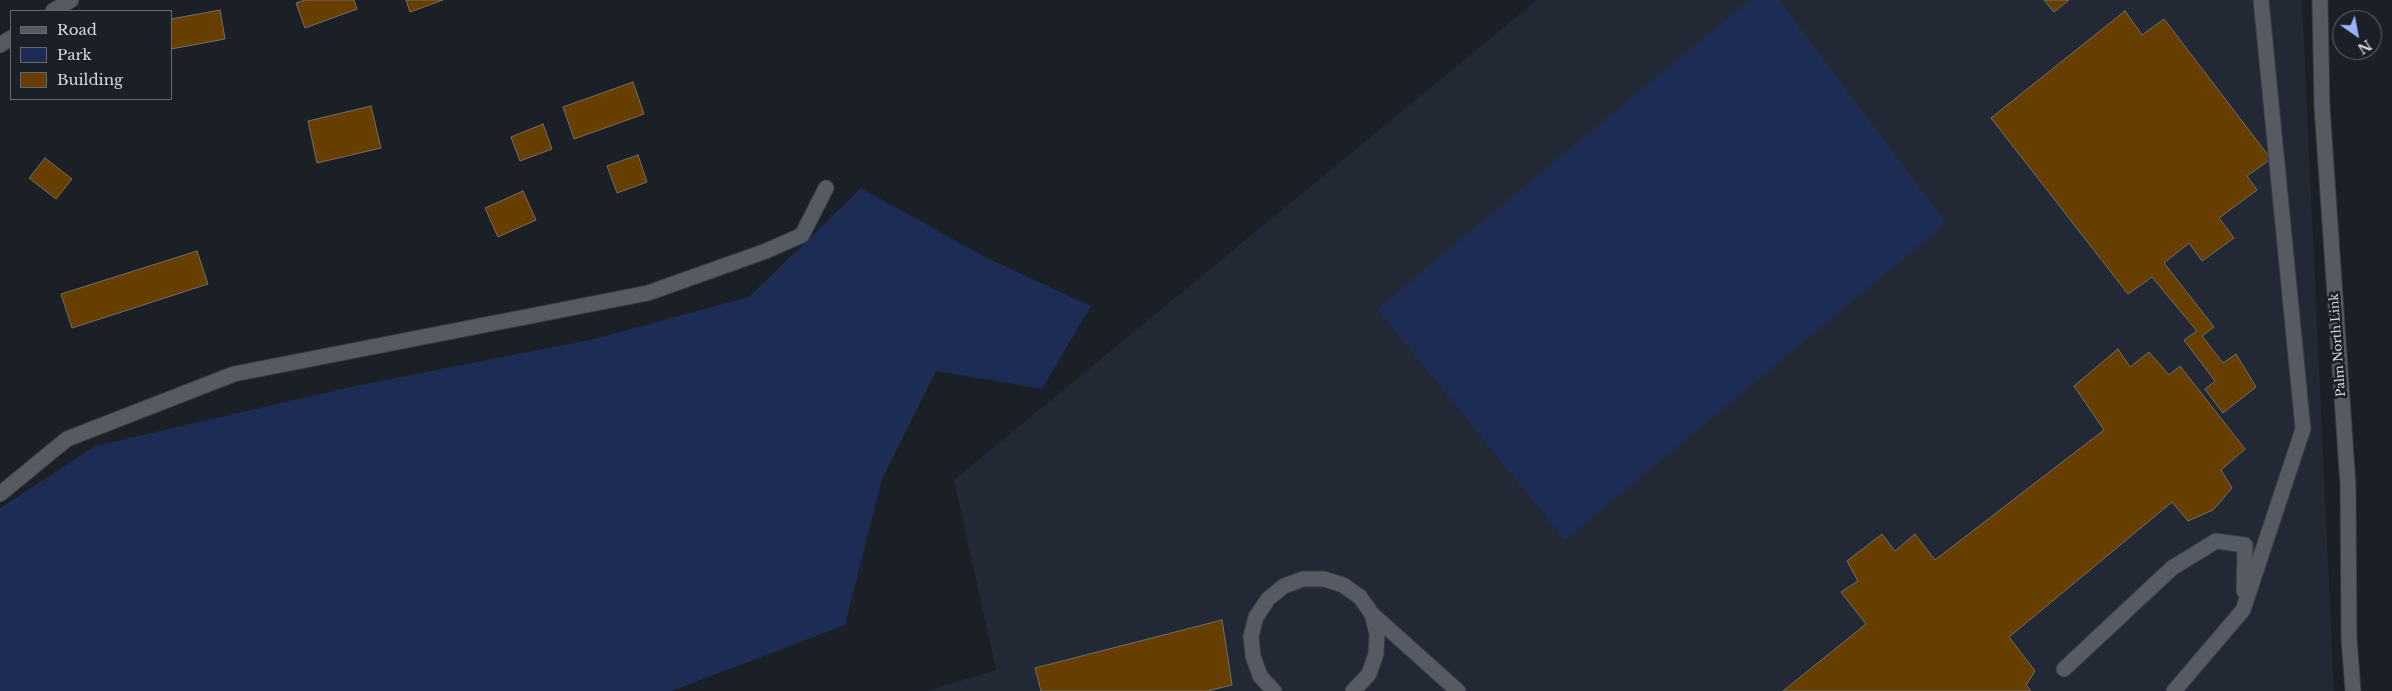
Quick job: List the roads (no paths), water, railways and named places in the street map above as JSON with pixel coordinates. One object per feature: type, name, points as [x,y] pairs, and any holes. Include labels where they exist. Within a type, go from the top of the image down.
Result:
[{"type":"street","points":[[55,10],[71,0]]},
{"type":"street","points":[[2174,691],[2243,610],[2303,428],[2261,0]]},
{"type":"street","name":"Palm North Link","points":[[2320,0],[2322,107],[2348,485],[2349,638],[2353,691]]},
{"type":"street","points":[[0,494],[66,439],[234,374],[648,293],[766,251],[802,235],[826,188]]},
{"type":"street","points":[[2064,668],[2172,568],[2216,541],[2245,546],[2243,610]]},
{"type":"street","points":[[1274,691],[1260,676],[1253,656],[1251,636],[1256,616],[1268,599],[1284,586],[1303,579],[1324,578],[1337,583],[1360,597],[1372,614],[1458,691]]},
{"type":"street","points":[[1355,691],[1368,674],[1376,654],[1377,634],[1372,614]]}]
